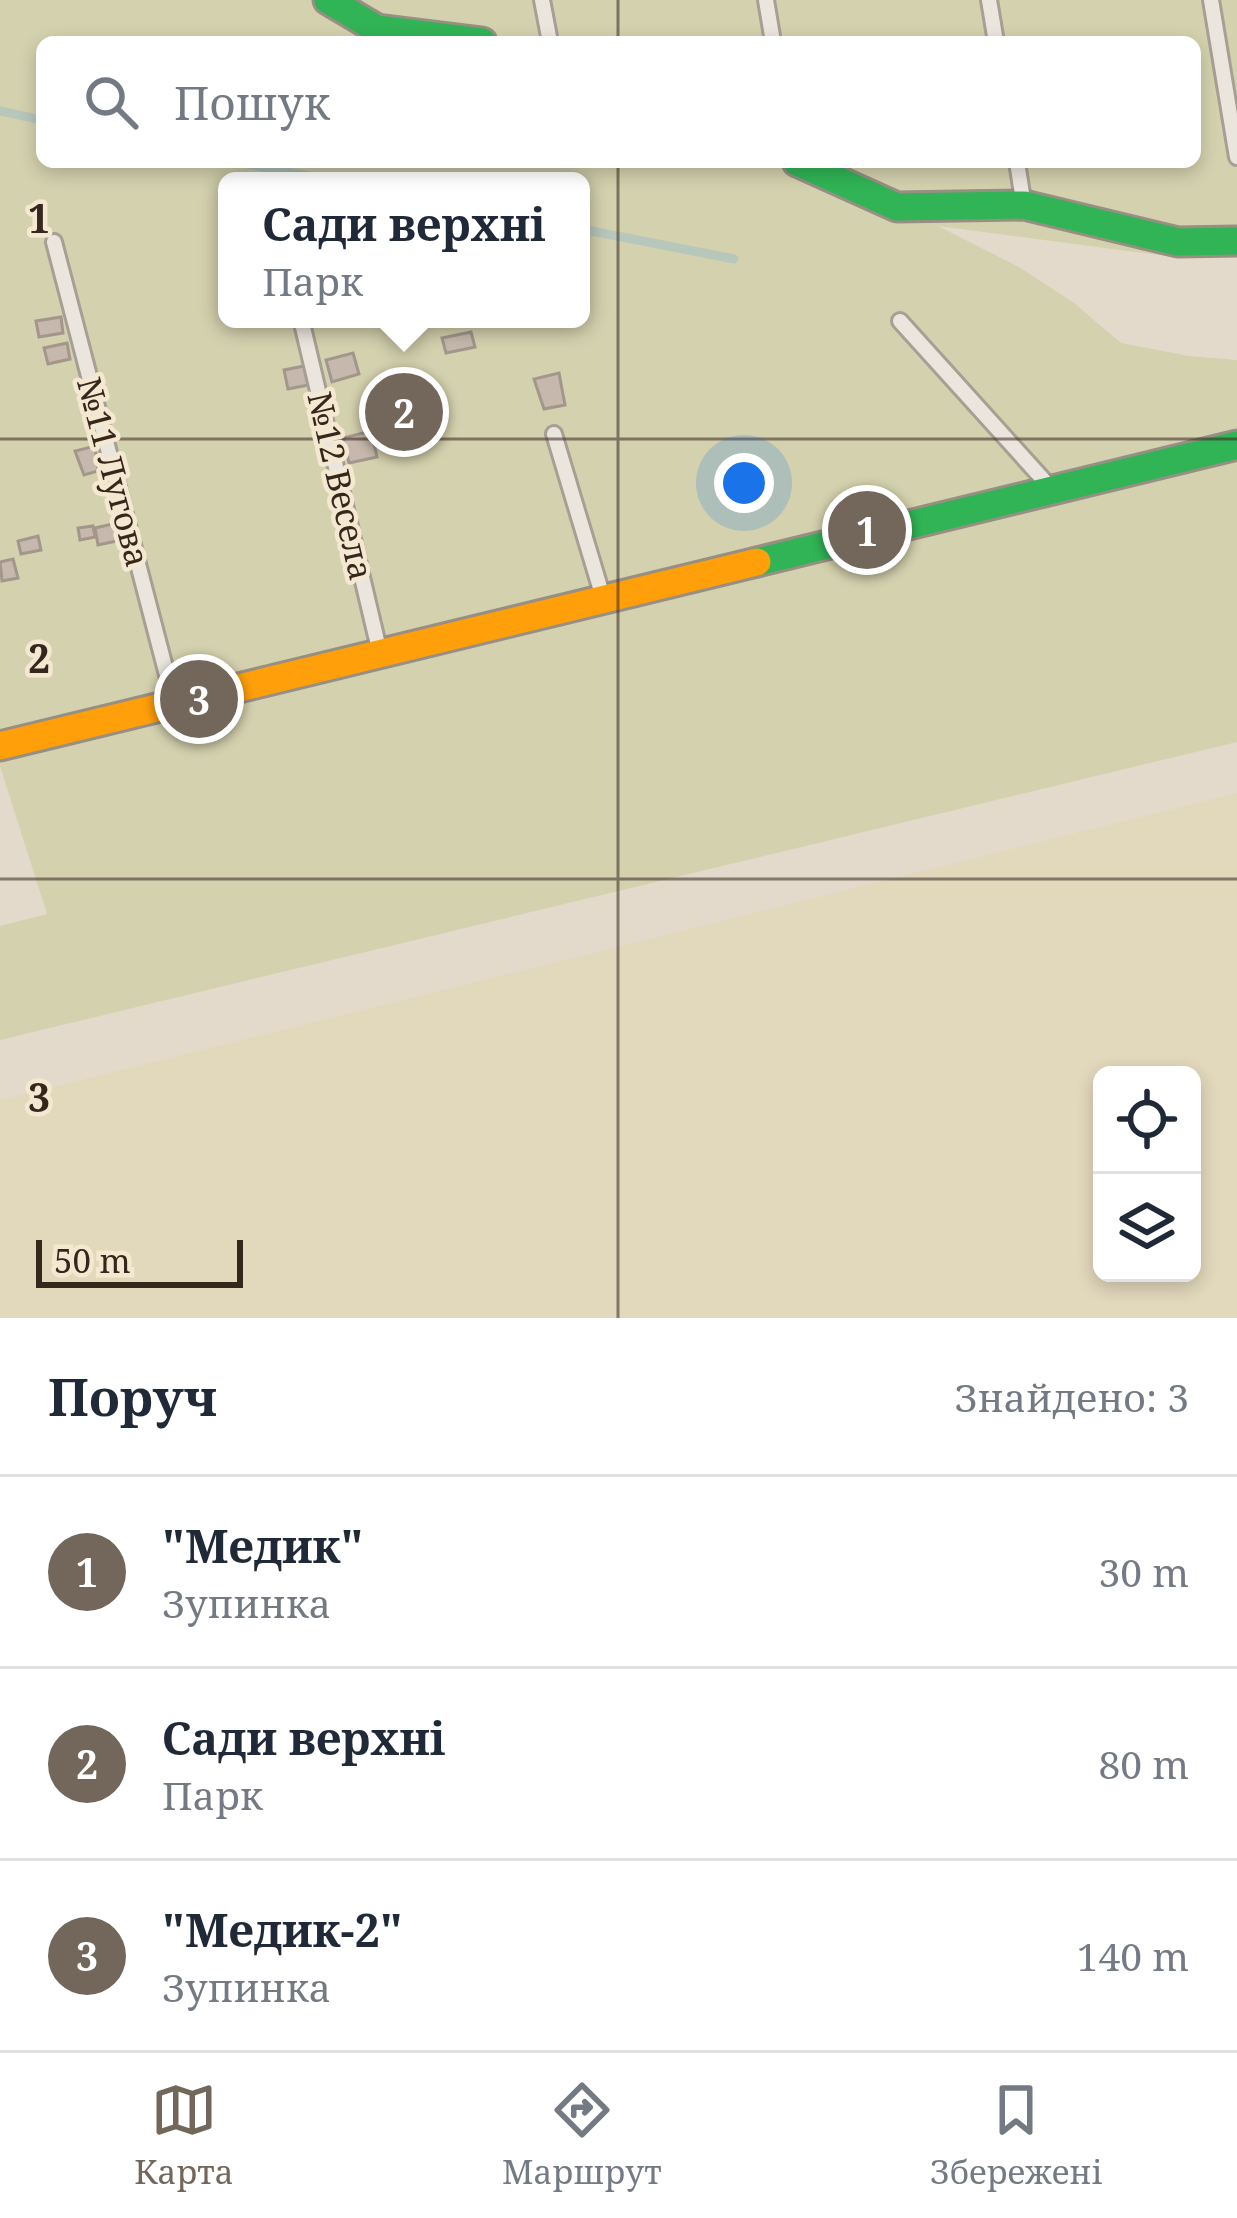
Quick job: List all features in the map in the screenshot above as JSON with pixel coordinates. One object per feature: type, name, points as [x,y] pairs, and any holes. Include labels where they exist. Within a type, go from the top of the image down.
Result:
[{"type":"street","points":[[328,0],[377,29],[434,36]]},
{"type":"street","points":[[810,168],[897,207],[1024,205],[1178,242],[1237,241]]},
{"type":"street","points":[[0,746],[1237,445]]},
{"type":"lane","points":[[542,0],[549,36]]},
{"type":"lane","points":[[766,0],[771,36]]},
{"type":"lane","points":[[989,0],[995,36]]},
{"type":"lane","points":[[1211,0],[1237,157]]},
{"type":"lane","points":[[1018,168],[1024,205]]},
{"type":"lane","name":"№11 Лугова","points":[[55,242],[174,703]]},
{"type":"lane","points":[[900,321],[1052,490]]},
{"type":"lane","name":"№12 Весела","points":[[304,328],[380,654]]},
{"type":"lane","points":[[554,434],[604,599]]},
{"type":"shaded area","points":[[0,0],[1237,0],[1237,255],[1181,258],[938,226],[1019,267],[1074,303],[1121,343],[1237,360],[1237,742],[0,1040],[0,926],[47,914],[0,766]]},
{"type":"shaded area","points":[[1237,793],[1237,1318],[0,1318],[0,1100]]},
{"type":"building","points":[[61,317],[63,333],[39,337],[36,321]]},
{"type":"building","points":[[471,332],[475,347],[446,353],[442,338]]},
{"type":"building","points":[[67,343],[70,359],[48,364],[44,348]]},
{"type":"building","points":[[353,353],[359,374],[332,382],[326,360]]},
{"type":"building","points":[[304,366],[308,385],[288,389],[284,370]]},
{"type":"building","points":[[559,373],[565,405],[544,409],[534,379]]},
{"type":"building","points":[[371,431],[377,457],[349,463],[343,438]]},
{"type":"building","points":[[95,446],[98,471],[84,475],[75,451]]},
{"type":"building","points":[[117,523],[121,540],[98,545],[95,528]]},
{"type":"building","points":[[93,526],[95,537],[80,540],[78,528]]},
{"type":"building","points":[[38,536],[41,550],[21,554],[18,541]]},
{"type":"building","points":[[13,559],[18,578],[2,581],[0,562]]},
{"type":"waterway","points":[[0,111],[36,119]]},
{"type":"waterway","points":[[268,168],[288,172]]},
{"type":"waterway","points":[[590,231],[734,259]]},
{"type":"traffic: fast","points":[[328,0],[377,29],[434,36]]},
{"type":"traffic: fast","points":[[810,168],[897,207],[1024,205],[1178,242],[1237,241]]},
{"type":"traffic: fast","points":[[757,562],[1237,445]]},
{"type":"traffic: slow","points":[[0,746],[757,562]]},
{"type":"place","name":"Сади верхні","points":[[404,412]]},
{"type":"place","name":"\"Медик\"","points":[[867,530]]},
{"type":"place","name":"\"Медик-2\"","points":[[199,699]]}]
